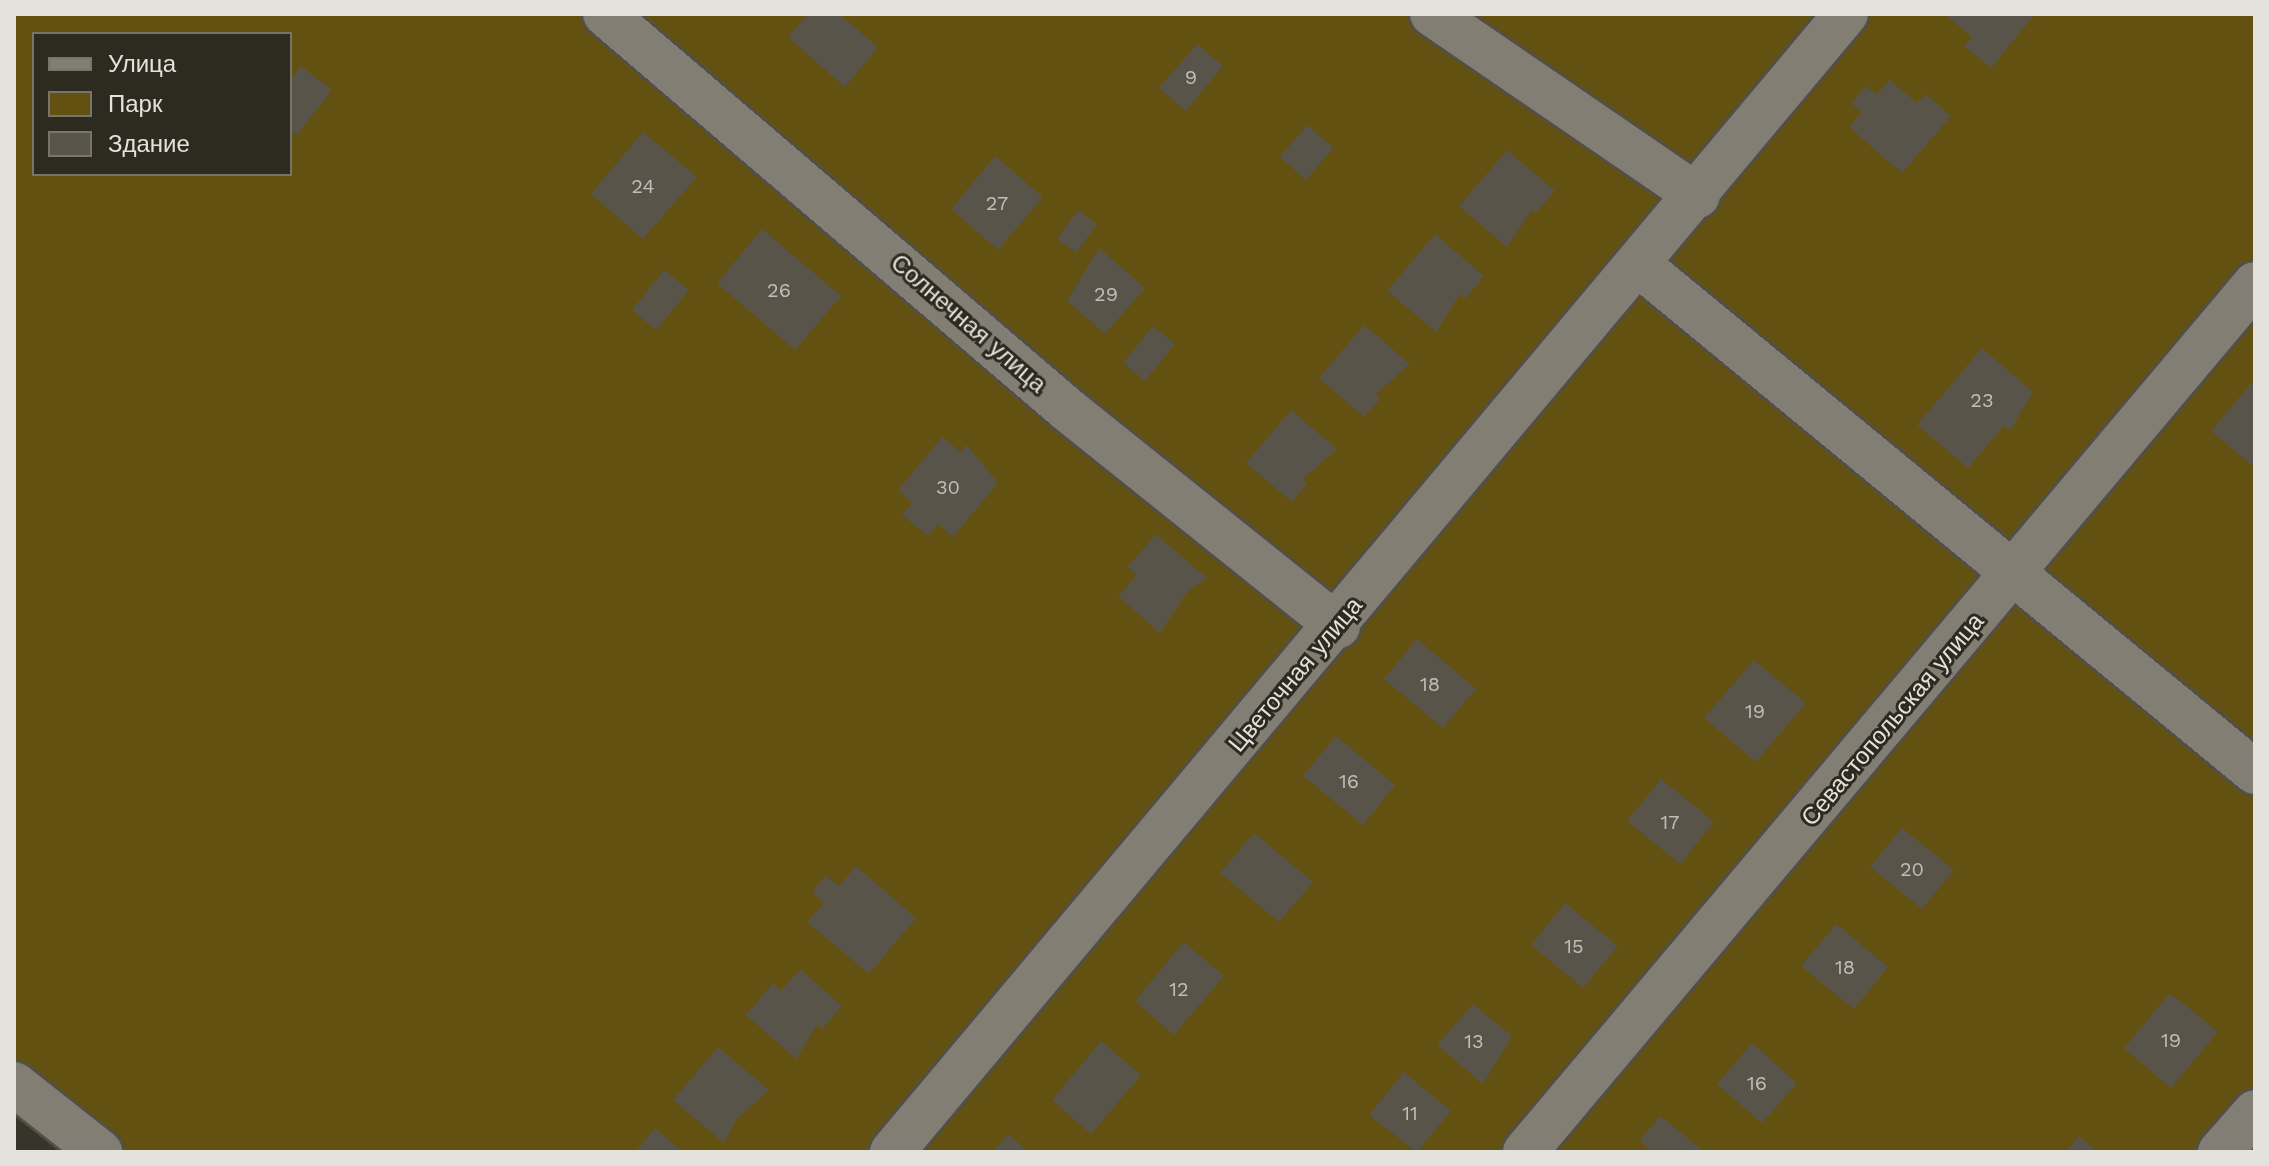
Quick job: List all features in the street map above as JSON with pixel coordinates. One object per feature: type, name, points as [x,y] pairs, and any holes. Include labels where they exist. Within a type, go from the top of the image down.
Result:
[{"type":"street","name":"Солнечная улица","points":[[605,14],[1056,400],[1338,626]]},
{"type":"street","points":[[1432,14],[1698,196]]},
{"type":"street","name":"Цветочная улица","points":[[892,1152],[1338,626],[1846,14]]},
{"type":"street","points":[[1639,265],[2255,772]]},
{"type":"street","name":"Севастопольская улица","points":[[1525,1152],[2017,574],[2255,284]]},
{"type":"street","points":[[14,1084],[75,1144]]},
{"type":"street","points":[[2220,1152],[2255,1112]]},
{"type":"green space","points":[[14,14],[2255,14],[2255,1152],[101,1152],[14,1084]]},
{"type":"building","points":[[808,14],[839,14],[878,47],[845,87],[788,37]]},
{"type":"building","points":[[1944,14],[2035,14],[1991,68],[1964,46],[1972,37]]},
{"type":"building","points":[[1197,44],[1223,66],[1186,111],[1159,88]]},
{"type":"building","points":[[301,66],[332,90],[297,135],[292,131],[292,77]]},
{"type":"building","points":[[1889,80],[1917,103],[1925,94],[1951,116],[1902,173],[1849,127],[1862,112],[1851,103],[1866,86],[1877,95]]},
{"type":"building","points":[[1307,125],[1333,148],[1306,180],[1280,157]]},
{"type":"building","points":[[643,132],[697,177],[643,239],[591,194]]},
{"type":"building","points":[[1507,150],[1555,191],[1536,213],[1532,210],[1507,247],[1459,206]]},
{"type":"building","points":[[995,156],[1043,197],[998,250],[951,209]]},
{"type":"building","points":[[1078,210],[1097,224],[1076,253],[1057,239]]},
{"type":"building","points":[[762,229],[841,296],[795,350],[717,283]]},
{"type":"building","points":[[1435,234],[1484,276],[1465,299],[1460,294],[1436,332],[1387,291]]},
{"type":"building","points":[[1099,248],[1145,288],[1105,334],[1067,301]]},
{"type":"building","points":[[664,270],[689,290],[656,330],[632,310]]},
{"type":"building","points":[[1364,325],[1410,364],[1375,395],[1380,399],[1364,417],[1319,378]]},
{"type":"building","points":[[1153,326],[1175,344],[1145,381],[1123,363]]},
{"type":"building","points":[[1982,348],[2033,392],[2010,431],[2004,426],[1968,468],[1917,425]]},
{"type":"building","points":[[2252,382],[2255,384],[2255,468],[2211,431]]},
{"type":"building","points":[[1291,410],[1337,449],[1302,480],[1307,484],[1292,502],[1246,463]]},
{"type":"building","points":[[942,437],[961,452],[967,445],[998,483],[953,537],[938,524],[928,536],[902,515],[912,503],[898,490]]},
{"type":"building","points":[[1156,534],[1207,578],[1187,592],[1160,633],[1118,596],[1137,575],[1128,567]]},
{"type":"building","points":[[1417,639],[1476,689],[1443,728],[1384,679]]},
{"type":"building","points":[[1754,660],[1806,703],[1756,762],[1704,718]]},
{"type":"building","points":[[1336,736],[1395,785],[1363,825],[1303,776]]},
{"type":"building","points":[[1661,779],[1714,822],[1680,864],[1627,821]]},
{"type":"building","points":[[1902,828],[1954,870],[1922,909],[1870,867]]},
{"type":"building","points":[[1254,833],[1313,882],[1279,922],[1220,873]]},
{"type":"building","points":[[856,866],[916,918],[869,974],[807,922],[824,903],[812,892],[826,875],[839,886]]},
{"type":"building","points":[[1565,903],[1618,946],[1583,988],[1531,945]]},
{"type":"building","points":[[1836,924],[1888,967],[1854,1009],[1801,966]]},
{"type":"building","points":[[1184,942],[1224,976],[1174,1035],[1135,1001]]},
{"type":"building","points":[[800,969],[842,1006],[822,1029],[817,1025],[796,1059],[746,1015],[773,983],[781,991]]},
{"type":"building","points":[[2170,993],[2218,1032],[2171,1088],[2124,1048]]},
{"type":"building","points":[[1473,1004],[1512,1036],[1483,1084],[1437,1045]]},
{"type":"building","points":[[1101,1041],[1141,1075],[1091,1134],[1052,1100]]},
{"type":"building","points":[[1752,1043],[1797,1083],[1762,1123],[1717,1084]]},
{"type":"building","points":[[718,1047],[769,1090],[736,1120],[724,1143],[673,1100]]},
{"type":"building","points":[[1404,1072],[1451,1111],[1417,1152],[1369,1115]]},
{"type":"building","points":[[1660,1116],[1701,1149],[1699,1152],[1652,1152],[1640,1140]]},
{"type":"building","points":[[655,1128],[683,1152],[635,1152]]},
{"type":"building","points":[[1008,1134],[1029,1152],[993,1152]]},
{"type":"building","points":[[2079,1136],[2098,1152],[2066,1152]]}]
